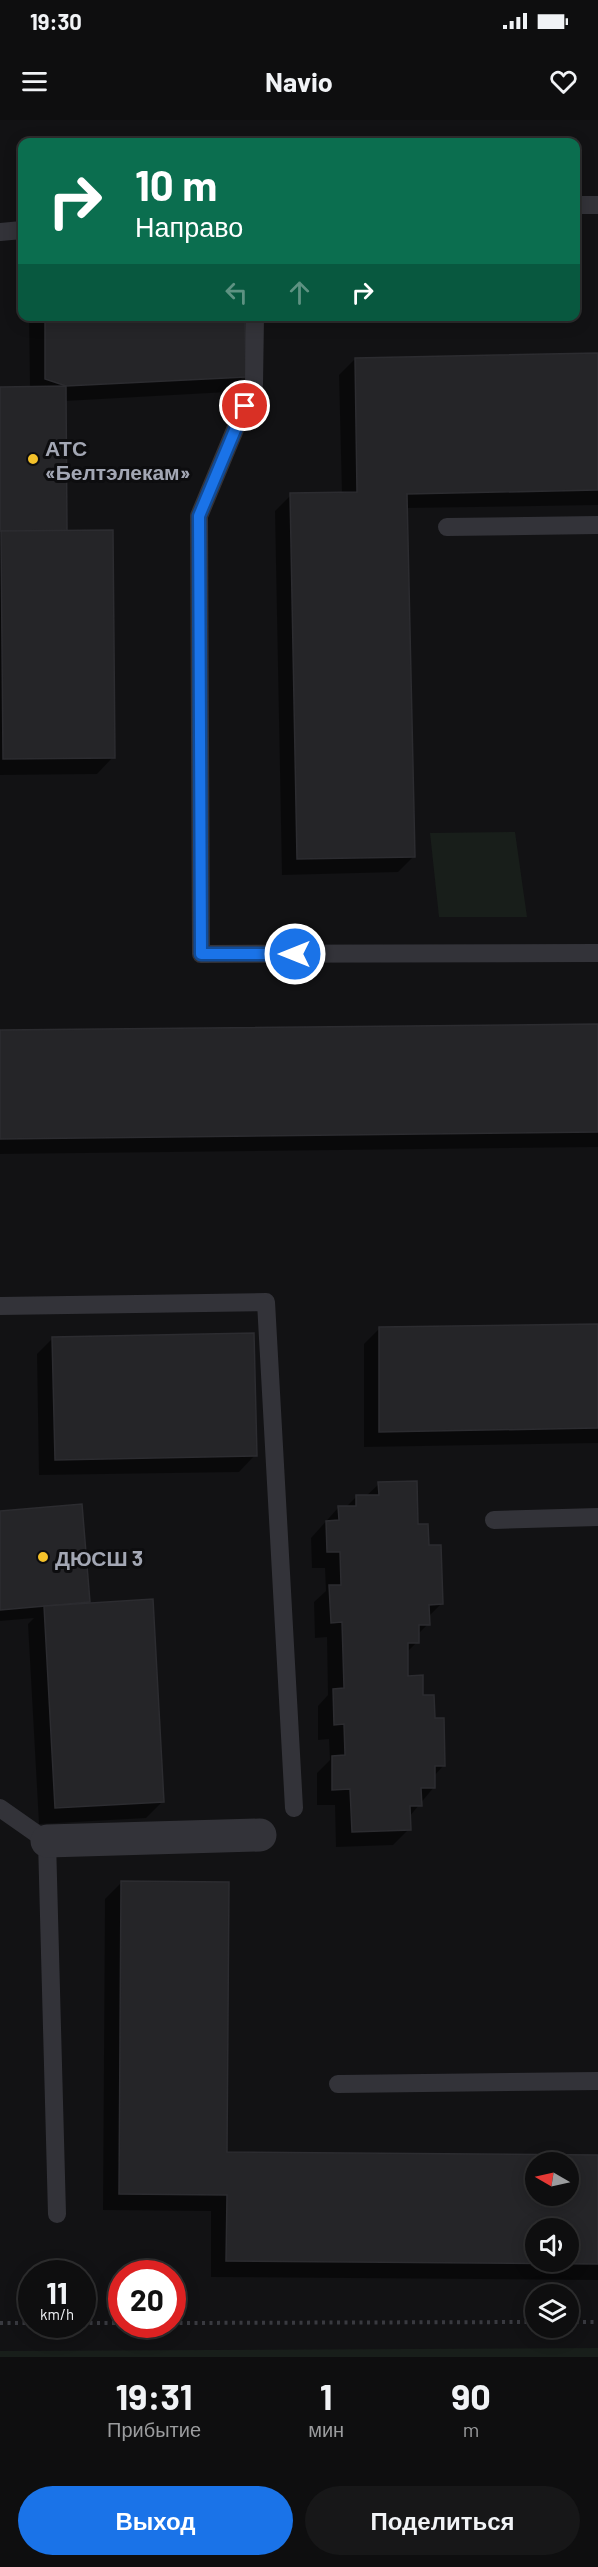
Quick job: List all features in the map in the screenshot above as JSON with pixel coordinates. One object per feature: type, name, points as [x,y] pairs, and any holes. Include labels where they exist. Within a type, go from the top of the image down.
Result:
[{"type":"street","points":[[47,1841],[261,1835]]},
{"type":"lane","points":[[580,205],[598,205]]},
{"type":"lane","points":[[0,232],[18,230]]},
{"type":"lane","points":[[255,321],[254,384],[199,516],[201,954],[598,953]]},
{"type":"lane","points":[[447,527],[598,525]]},
{"type":"lane","points":[[0,1306],[266,1302],[294,1808]]},
{"type":"lane","points":[[494,1520],[598,1517]]},
{"type":"lane","points":[[0,1808],[47,1841],[57,2214]]},
{"type":"lane","points":[[338,2084],[598,2081]]},
{"type":"path","points":[[186,2323],[525,2322]]},
{"type":"path","points":[[579,2322],[598,2322]]},
{"type":"path","points":[[0,2323],[18,2323]]},
{"type":"shaded area","points":[[515,832],[527,917],[439,917],[430,833]]},
{"type":"shaded area","points":[[598,2348],[598,2357],[0,2357],[0,2351]]},
{"type":"building","points":[[45,321],[245,321],[246,377],[66,386],[45,379]]},
{"type":"building","points":[[598,353],[598,490],[407,494],[415,857],[297,859],[290,493],[357,492],[355,358]]},
{"type":"building","name":"АТС «Белтэлекам»","points":[[66,386],[67,531],[0,531],[0,387]]},
{"type":"building","points":[[113,530],[115,758],[3,759],[1,531]]},
{"type":"building","points":[[598,1024],[598,1132],[0,1139],[0,1030]]},
{"type":"building","points":[[598,1324],[598,1428],[379,1432],[379,1327]]},
{"type":"building","points":[[254,1333],[257,1456],[55,1460],[52,1337]]},
{"type":"building","points":[[417,1481],[418,1524],[428,1524],[429,1545],[441,1545],[443,1604],[429,1605],[430,1625],[419,1625],[419,1643],[408,1643],[408,1676],[423,1675],[423,1695],[434,1695],[435,1718],[444,1718],[445,1766],[435,1766],[435,1788],[421,1788],[422,1806],[410,1806],[411,1830],[352,1832],[350,1789],[332,1790],[332,1756],[345,1755],[344,1724],[334,1725],[333,1689],[344,1688],[342,1622],[331,1623],[329,1585],[341,1585],[340,1552],[327,1552],[326,1521],[339,1520],[338,1506],[356,1506],[356,1495],[379,1495],[378,1482]]},
{"type":"building","name":"ДЮСШ 3","points":[[82,1504],[90,1602],[0,1610],[0,1511]]},
{"type":"building","points":[[153,1599],[164,1802],[55,1808],[44,1606]]},
{"type":"building","points":[[121,1881],[229,1882],[227,2152],[525,2154],[525,2206],[579,2206],[579,2155],[598,2155],[598,2264],[579,2264],[579,2218],[525,2218],[525,2263],[226,2261],[227,2195],[119,2194]]},
{"type":"place","name":"АТС «Белтэлекам»","points":[[33,459]]},
{"type":"place","name":"ДЮСШ 3","points":[[43,1557]]},
{"type":"route","points":[[245,406],[199,516],[201,954],[295,954]]}]
